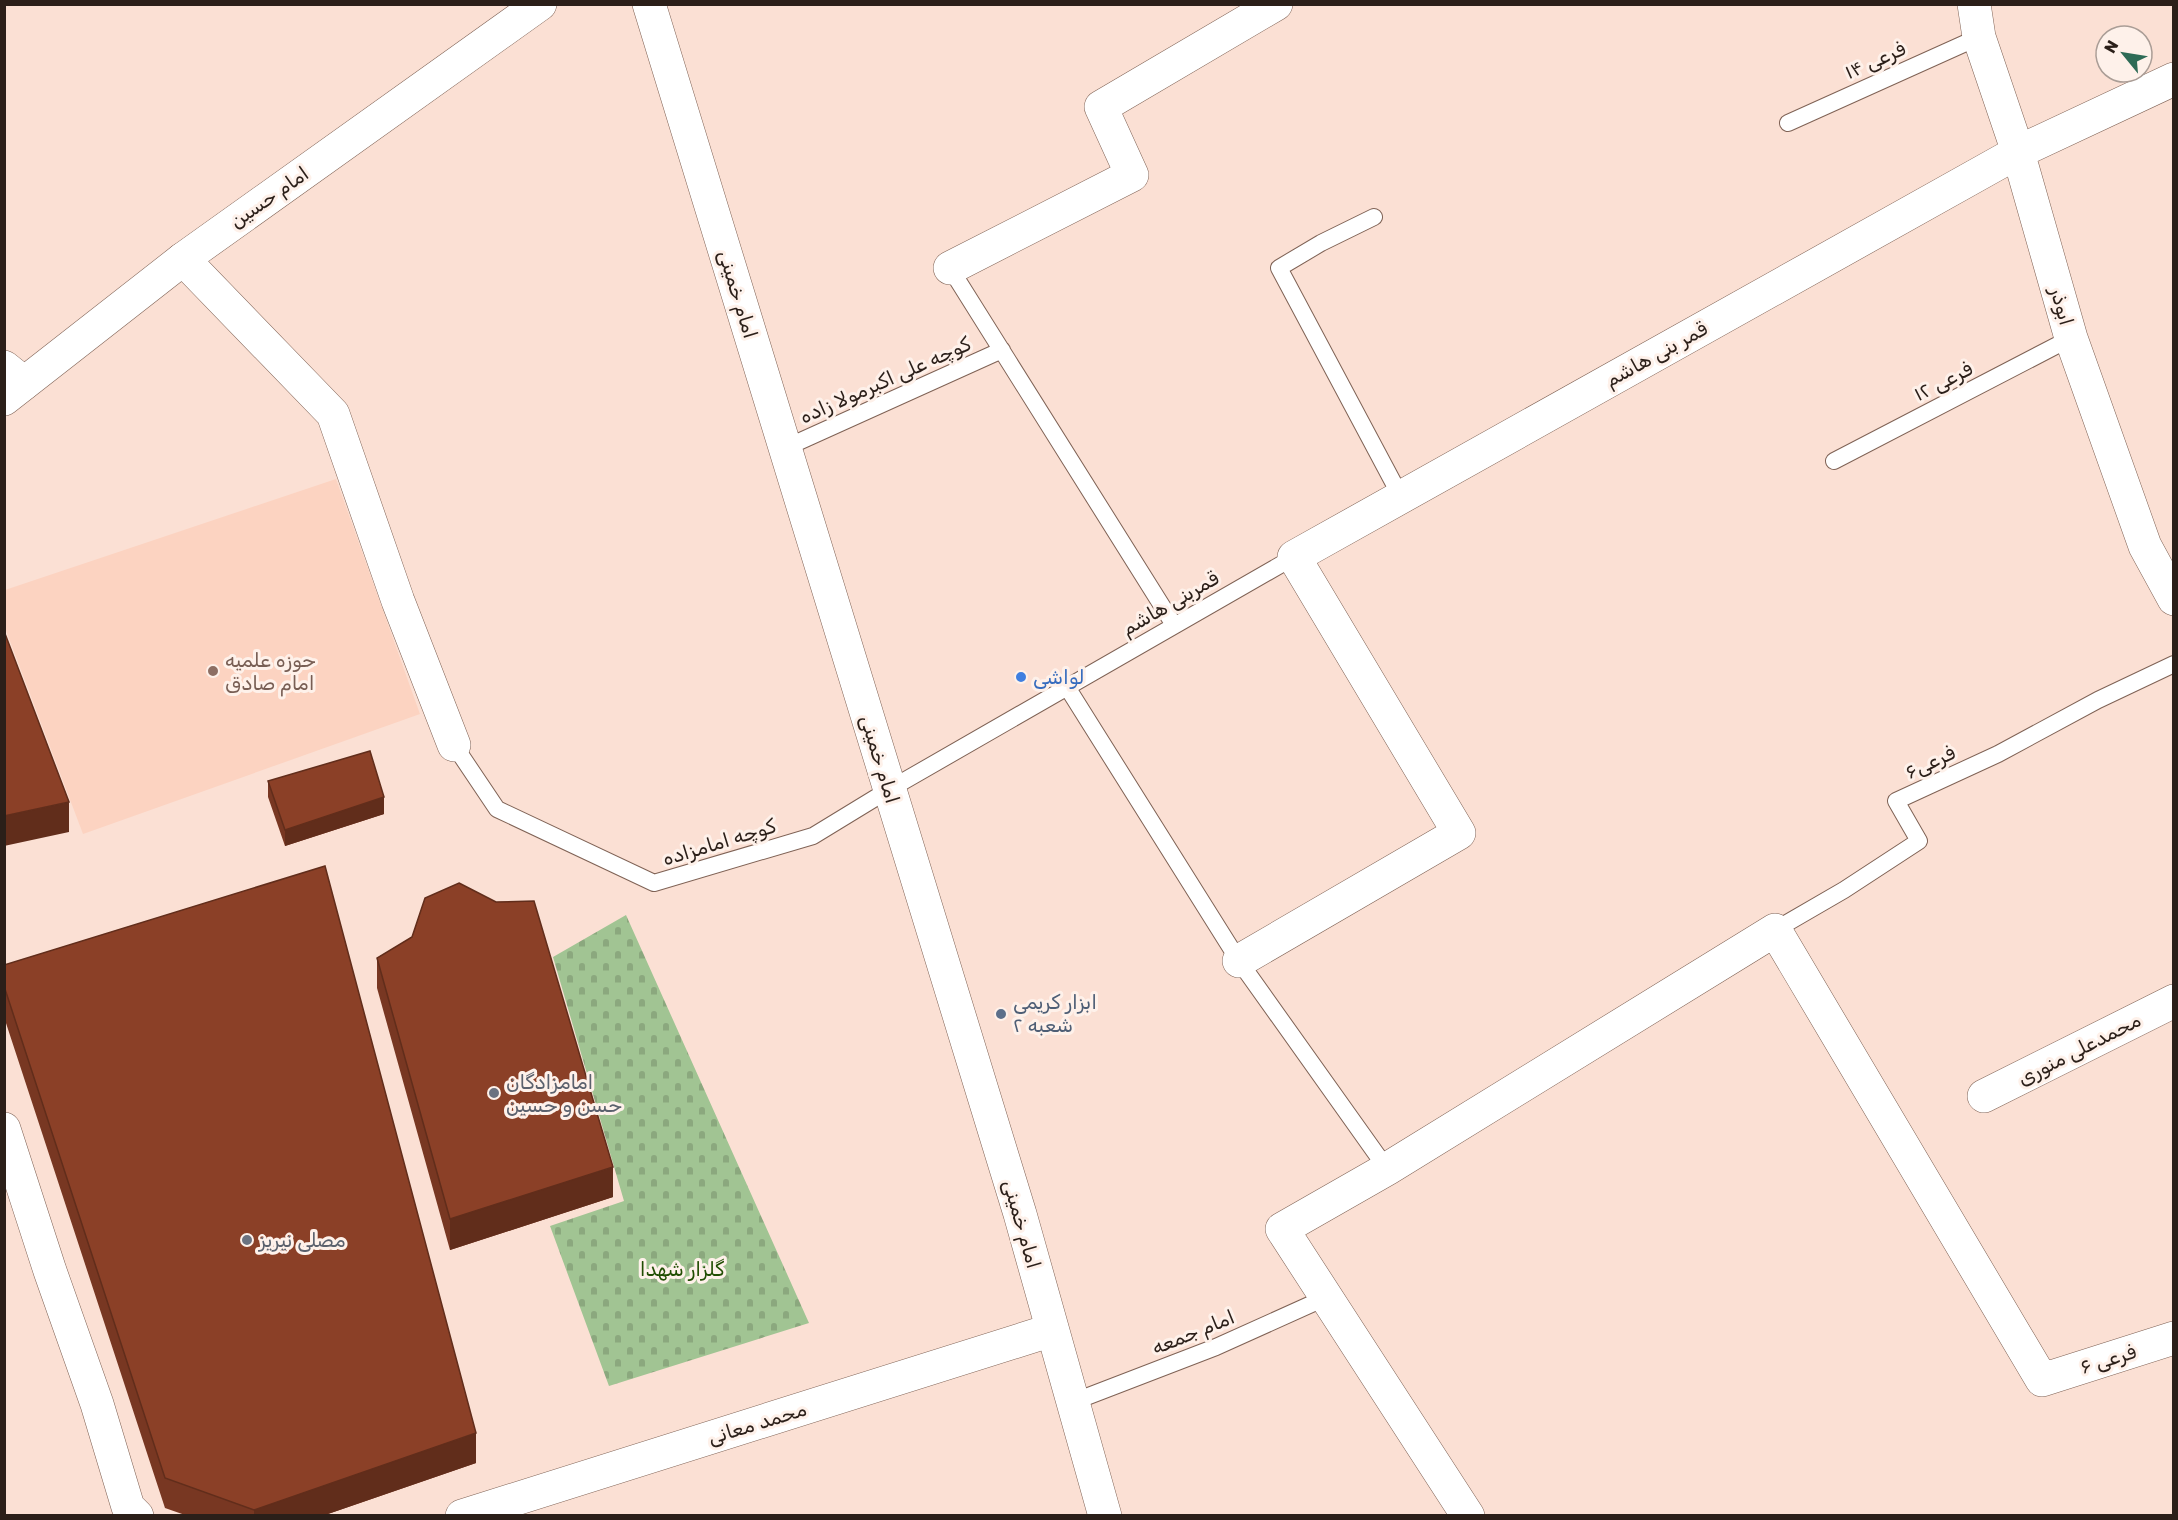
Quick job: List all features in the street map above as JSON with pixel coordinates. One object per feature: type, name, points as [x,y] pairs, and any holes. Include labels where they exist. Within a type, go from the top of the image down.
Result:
[{"type":"street","name":"امام حسین","points":[[11,383],[540,4]]},
{"type":"street","name":"امام خمینی","points":[[649,4],[1017,1202],[1105,1515]]},
{"type":"street","points":[[950,268],[1132,175],[1101,107],[1276,4]]},
{"type":"street","name":"ابوذر","points":[[1974,4],[1979,37],[2018,152],[2071,338],[2145,546],[2174,599]]},
{"type":"street","name":"قمر بنی هاشم","points":[[1294,557],[2018,152],[2174,79]]},
{"type":"street","points":[[183,259],[333,414],[398,601],[454,745]]},
{"type":"street","points":[[1239,961],[1459,833],[1294,557]]},
{"type":"street","points":[[1468,1515],[1282,1229],[1387,1169],[1775,930]]},
{"type":"street","name":"فرعی ۶","points":[[1775,930],[2042,1380],[2174,1338]]},
{"type":"street","name":"محمدعلی منوری","points":[[1984,1096],[2174,1001]]},
{"type":"street","points":[[4,1129],[50,1271],[97,1404],[128,1507],[137,1515]]},
{"type":"street","name":"محمد معانی","points":[[462,1515],[1052,1330]]},
{"type":"lane","name":"فرعی ۱۴","points":[[1788,123],[1979,37]]},
{"type":"lane","points":[[1374,217],[1321,243],[1279,268],[1401,497]]},
{"type":"lane","points":[[950,268],[1174,625]]},
{"type":"lane","name":"فرعی ۱۲","points":[[1834,461],[2071,338]]},
{"type":"lane","name":"کوچه علی اکبرمولا زاده","points":[[785,448],[1002,350]]},
{"type":"lane","name":"قمربنی هاشم","points":[[890,789],[1294,557]]},
{"type":"lane","name":"فرعی۶","points":[[1775,930],[1844,890],[1919,841],[1896,801],[1998,754],[2098,700],[2174,664]]},
{"type":"lane","points":[[1067,687],[1239,961],[1387,1169]]},
{"type":"lane","name":"کوچه امامزاده","points":[[454,745],[497,809],[654,883],[813,836],[890,789]]},
{"type":"lane","name":"امام جمعه","points":[[1073,1402],[1216,1347],[1327,1297]]},
{"type":"shaded area","name":"حوزه علمیه امام صادق","points":[[336,479],[420,714],[83,834],[5,628],[5,590]]},
{"type":"green space","name":"گلزار شهدا","points":[[626,915],[809,1323],[609,1386],[550,1226],[624,1201],[553,957]]},
{"type":"building","points":[[4,631],[69,802],[4,816]]},
{"type":"building","points":[[370,751],[384,797],[285,830],[268,781]]},
{"type":"building","name":"مصلی نیریز","points":[[325,866],[476,1433],[254,1510],[165,1478],[4,986],[4,965]]},
{"type":"building","name":"امامزادگان حسن و حسین","points":[[459,883],[496,902],[534,901],[613,1167],[450,1219],[377,958],[412,937],[425,898]]},
{"type":"place","name":"حوزه علمیه امام صادق","points":[[213,671]]},
{"type":"place","name":"لواشی","points":[[1021,677]]},
{"type":"place","name":"ابزار کریمی شعبه ۲","points":[[1001,1014]]},
{"type":"place","name":"امامزادگان حسن و حسین","points":[[494,1093]]},
{"type":"place","name":"مصلی نیریز","points":[[247,1240]]}]
